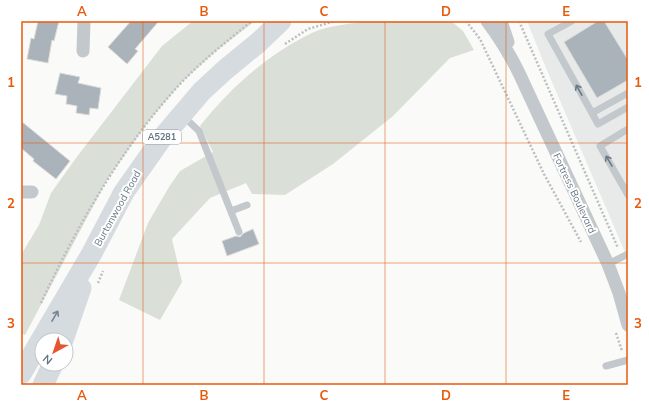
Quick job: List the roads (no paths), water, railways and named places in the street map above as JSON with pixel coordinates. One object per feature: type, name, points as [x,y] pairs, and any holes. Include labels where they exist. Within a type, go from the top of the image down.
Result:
[{"type":"main road","name":"Burtonwood Road","points":[[66,332],[76,306],[98,260],[124,192],[132,180],[162,138],[207,87],[281,21]]},
{"type":"main road","name":"Burtonwood Road","points":[[259,42],[297,21]]},
{"type":"main road","name":"Burtonwood Road","points":[[21,374],[98,260]]},
{"type":"main road","points":[[43,385],[49,372]]},
{"type":"street","points":[[83,51],[84,21]]},
{"type":"street","name":"Fortress Boulevard","points":[[487,21],[515,64]]},
{"type":"street","name":"Fortress Boulevard","points":[[500,21],[515,64],[608,264],[619,293],[628,325]]},
{"type":"lane","points":[[572,21],[548,34],[598,124],[628,107]]},
{"type":"lane","points":[[592,113],[628,93]]},
{"type":"lane","points":[[181,115],[199,131],[239,232]]},
{"type":"lane","points":[[628,129],[600,146],[628,195]]},
{"type":"lane","points":[[231,211],[247,205]]},
{"type":"lane","points":[[608,264],[628,254]]},
{"type":"lane","points":[[606,366],[628,360]]}]
